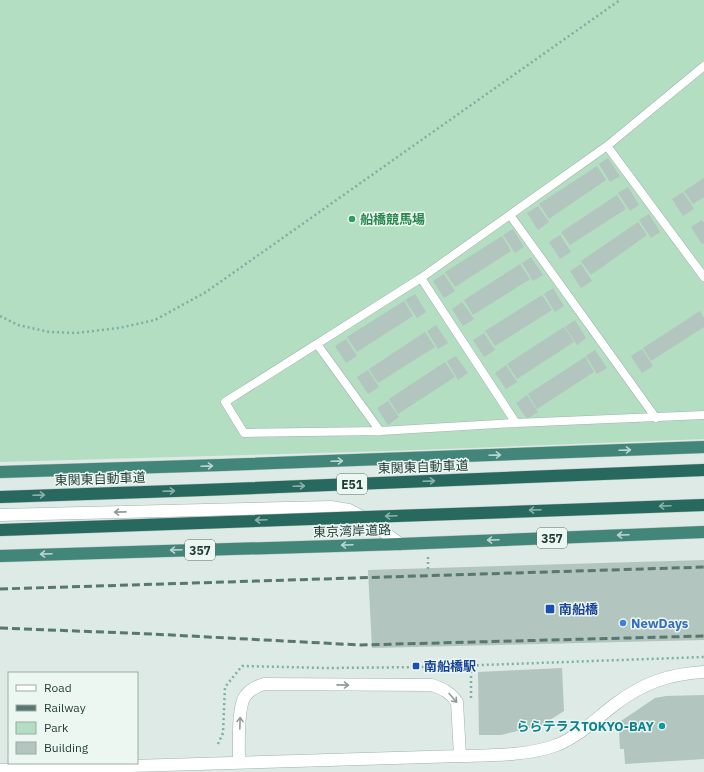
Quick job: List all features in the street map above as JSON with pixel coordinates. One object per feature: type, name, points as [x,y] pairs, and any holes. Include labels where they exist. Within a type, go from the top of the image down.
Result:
[{"type":"highway","points":[[0,472],[704,448]]},
{"type":"highway","name":"東関東自動車道","points":[[0,497],[704,470]]},
{"type":"highway","points":[[0,530],[704,505]]},
{"type":"highway","name":"東京湾岸道路","points":[[0,556],[400,544],[704,532]]},
{"type":"street","points":[[0,515],[331,507],[349,510],[361,516],[400,544]]},
{"type":"street","points":[[0,770],[120,769],[239,762],[460,756],[533,752],[558,744],[582,732],[614,705],[639,688],[668,676],[704,672]]},
{"type":"street","points":[[239,762],[241,705],[245,695],[254,687],[264,684],[432,685],[444,689],[452,695],[457,702],[460,756]]},
{"type":"lane","points":[[704,66],[607,146],[421,278],[225,402],[244,433],[380,431],[516,423],[704,415]]},
{"type":"lane","points":[[607,146],[704,277]]},
{"type":"lane","points":[[510,214],[656,418]]},
{"type":"lane","points":[[421,278],[516,423]]},
{"type":"lane","points":[[317,344],[380,431]]},
{"type":"path","points":[[0,316],[18,326],[49,332],[76,333],[119,328],[155,320],[206,292],[620,0]]},
{"type":"path","points":[[428,552],[428,569]]},
{"type":"green space","name":"船橋競馬場","points":[[0,0],[704,0],[704,439],[389,451],[0,462]]},
{"type":"building","points":[[608,158],[620,176],[610,182],[599,164]]},
{"type":"building","points":[[597,166],[606,180],[549,219],[539,204]]},
{"type":"building","points":[[704,178],[704,197],[693,204],[684,191]]},
{"type":"building","points":[[628,187],[639,205],[630,211],[618,193]]},
{"type":"building","points":[[683,192],[694,209],[683,216],[672,199]]},
{"type":"building","points":[[617,195],[626,209],[570,245],[561,232]]},
{"type":"building","points":[[538,206],[549,222],[538,230],[527,213]]},
{"type":"building","points":[[649,214],[660,232],[651,238],[639,220]]},
{"type":"building","points":[[702,220],[704,223],[704,243],[702,244],[691,227]]},
{"type":"building","points":[[638,222],[647,235],[591,275],[581,261]]},
{"type":"building","points":[[513,229],[524,247],[515,253],[503,235]]},
{"type":"building","points":[[560,235],[571,252],[560,259],[549,242]]},
{"type":"building","points":[[502,236],[511,251],[455,287],[445,272]]},
{"type":"building","points":[[531,257],[543,275],[533,281],[522,263]]},
{"type":"building","points":[[520,264],[530,279],[473,315],[464,300]]},
{"type":"building","points":[[581,264],[592,281],[581,288],[570,271]]},
{"type":"building","points":[[444,274],[455,291],[444,298],[433,281]]},
{"type":"building","points":[[553,288],[564,306],[555,312],[544,294]]},
{"type":"building","points":[[415,294],[426,312],[417,318],[405,300]]},
{"type":"building","points":[[542,295],[552,310],[495,346],[485,331]]},
{"type":"building","points":[[404,301],[413,316],[357,352],[347,337]]},
{"type":"building","points":[[462,302],[474,319],[463,326],[452,309]]},
{"type":"building","points":[[700,311],[704,318],[704,327],[651,361],[643,348]]},
{"type":"building","points":[[575,320],[586,338],[577,345],[565,327]]},
{"type":"building","points":[[436,325],[448,343],[438,349],[427,331]]},
{"type":"building","points":[[564,327],[574,342],[517,379],[507,364]]},
{"type":"building","points":[[425,332],[435,347],[378,383],[369,369]]},
{"type":"building","points":[[484,333],[495,350],[484,357],[473,340]]},
{"type":"building","points":[[346,339],[357,356],[346,363],[335,346]]},
{"type":"building","points":[[642,349],[653,366],[642,373],[631,356]]},
{"type":"building","points":[[595,350],[607,368],[597,374],[586,356]]},
{"type":"building","points":[[456,356],[468,373],[458,380],[447,361]]},
{"type":"building","points":[[585,357],[594,372],[537,409],[528,394]]},
{"type":"building","points":[[445,362],[455,377],[398,414],[389,399]]},
{"type":"building","points":[[506,365],[517,382],[506,389],[495,373]]},
{"type":"building","points":[[368,370],[379,387],[368,394],[357,377]]},
{"type":"building","points":[[527,395],[538,412],[527,419],[516,403]]},
{"type":"building","points":[[388,401],[399,417],[388,425],[377,408]]},
{"type":"building","name":"南船橋","points":[[704,560],[704,640],[372,648],[368,570]]},
{"type":"building","name":"ららテラスTOKYO-BAY","points":[[562,668],[564,711],[542,725],[501,735],[479,735],[478,672]]},
{"type":"building","name":"ららテラスTOKYO-BAY","points":[[704,695],[704,759],[625,764],[624,749],[620,749],[619,731],[621,721],[655,698],[666,696]]},
{"type":"railway","points":[[0,589],[704,567]]},
{"type":"railway","points":[[0,628],[360,645],[704,636]]},
{"type":"place","name":"船橋競馬場","points":[[352,219]]},
{"type":"place","name":"南船橋","points":[[550,609]]},
{"type":"place","name":"NewDays","points":[[623,623]]},
{"type":"place","name":"南船橋駅","points":[[416,666]]},
{"type":"place","name":"ららテラスTOKYO-BAY","points":[[662,726]]}]
